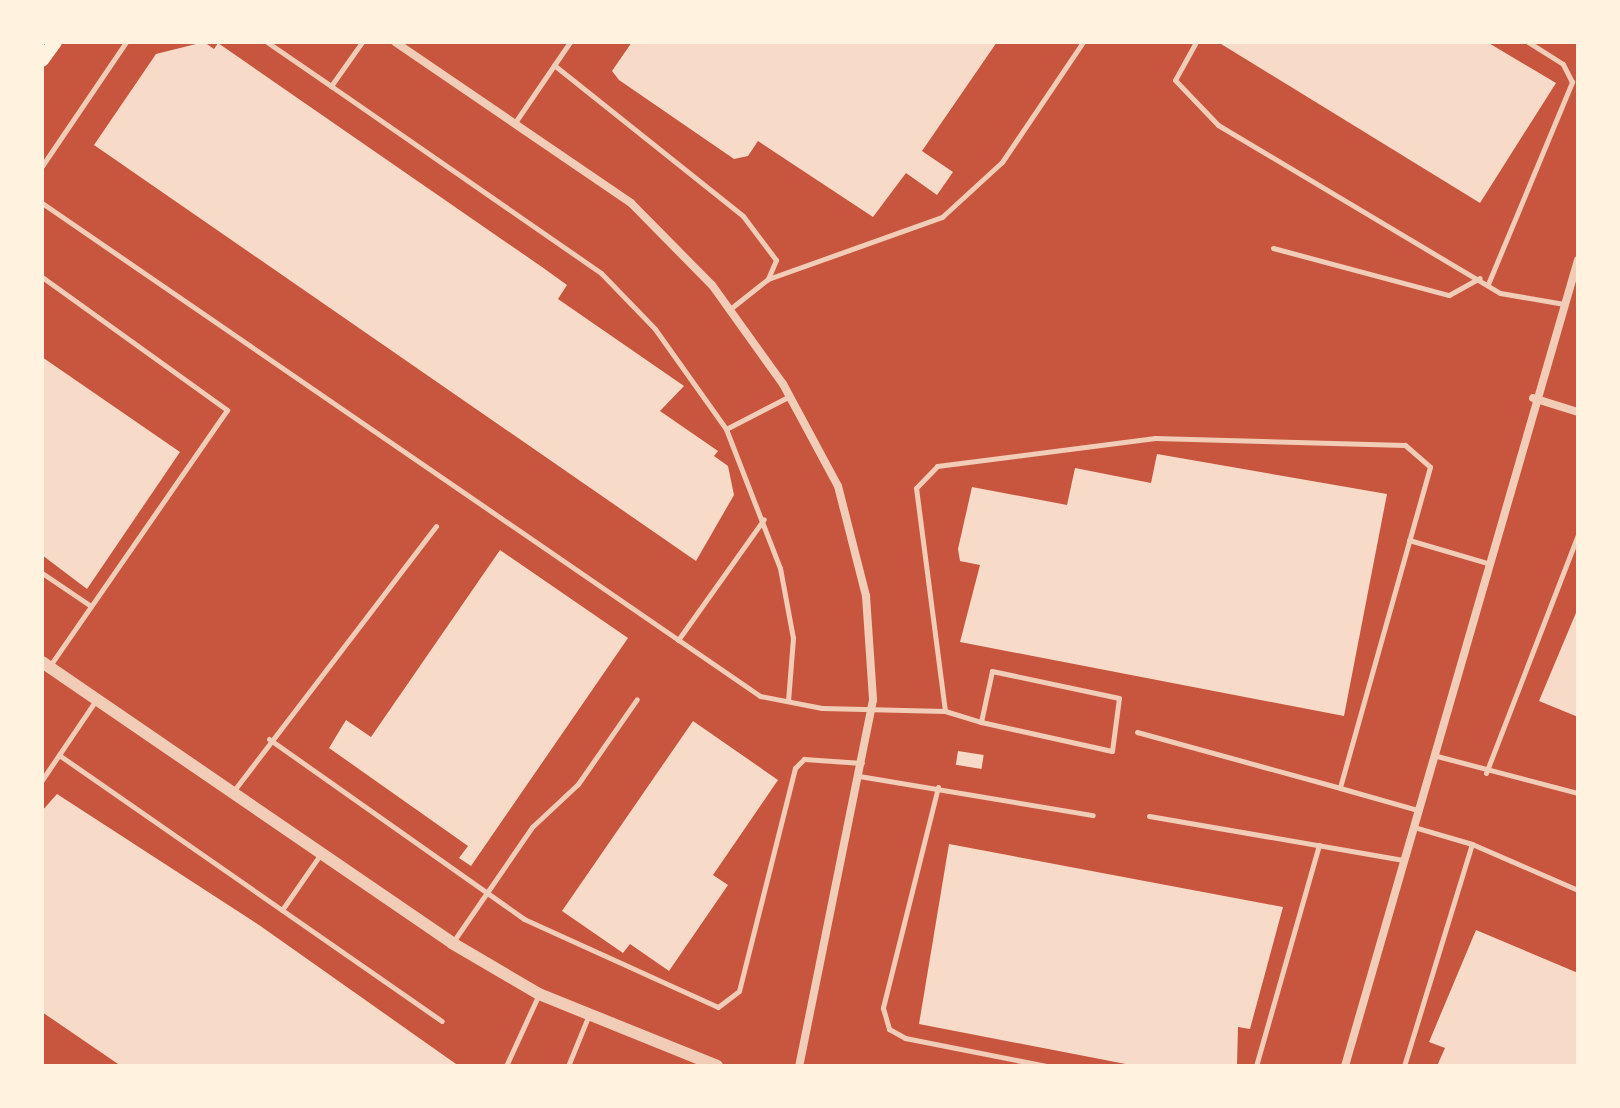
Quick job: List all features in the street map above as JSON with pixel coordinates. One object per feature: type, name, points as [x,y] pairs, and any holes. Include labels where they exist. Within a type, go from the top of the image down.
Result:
[{"type":"main road","points":[[42,60],[55,42]]},
{"type":"street","points":[[395,42],[631,203],[729,309],[790,396],[842,500],[866,596],[870,711],[799,1066]]},
{"type":"street","points":[[1345,1066],[1533,398],[1578,260]]},
{"type":"street","points":[[1533,398],[1578,412]]},
{"type":"street","points":[[46,664],[452,943],[539,994],[588,1017],[717,1066]]},
{"type":"lane","points":[[42,166],[126,42]]},
{"type":"lane","points":[[267,42],[601,273],[655,329],[726,429],[765,518],[793,638],[788,701]]},
{"type":"lane","points":[[331,86],[362,42]]},
{"type":"lane","points":[[514,124],[570,42]]},
{"type":"lane","points":[[729,309],[768,279],[942,217],[1002,162],[1083,42]]},
{"type":"lane","points":[[1196,42],[1175,80],[1218,125],[1488,284],[1564,304]]},
{"type":"lane","points":[[1488,284],[1572,82],[1563,64],[1528,42]]},
{"type":"lane","points":[[554,65],[743,216],[776,260],[768,279]]},
{"type":"lane","points":[[42,203],[760,696],[870,711],[945,711],[981,722],[1112,751],[1119,698],[992,671],[981,722]]},
{"type":"lane","points":[[1273,248],[1449,295],[1480,278]]},
{"type":"lane","points":[[42,277],[227,410],[91,606],[46,664]]},
{"type":"lane","points":[[726,429],[790,396]]},
{"type":"lane","points":[[945,711],[916,488],[937,466],[1155,438],[1405,445],[1430,467],[1340,788]]},
{"type":"lane","points":[[678,640],[765,518]]},
{"type":"lane","points":[[231,793],[269,739],[436,526]]},
{"type":"lane","points":[[1486,773],[1578,535]]},
{"type":"lane","points":[[1409,540],[1487,563]]},
{"type":"lane","points":[[42,573],[91,606]]},
{"type":"lane","points":[[42,780],[97,699]]},
{"type":"lane","points":[[452,943],[488,891],[637,699]]},
{"type":"lane","points":[[1137,732],[1418,810]]},
{"type":"lane","points":[[269,739],[488,891],[588,953],[718,1007],[739,991],[795,768],[804,759],[862,763]]},
{"type":"lane","points":[[59,755],[442,1021]]},
{"type":"lane","points":[[1433,755],[1486,773],[1578,793]]},
{"type":"lane","points":[[859,776],[1093,815]]},
{"type":"lane","points":[[938,787],[883,1008],[889,1029],[905,1038],[1046,1066]]},
{"type":"lane","points":[[1149,816],[1403,860]]},
{"type":"lane","points":[[1413,826],[1472,844],[1578,890]]},
{"type":"lane","points":[[1404,1066],[1472,844]]},
{"type":"lane","points":[[1256,1066],[1319,845]]},
{"type":"lane","points":[[282,910],[320,855]]},
{"type":"lane","points":[[506,1066],[539,994]]},
{"type":"lane","points":[[568,1066],[588,1017]]},
{"type":"building","points":[[204,42],[214,49],[218,43],[542,267],[567,285],[558,299],[684,386],[660,411],[718,451],[714,456],[728,466],[734,495],[696,561],[94,145],[156,54]]},
{"type":"building","points":[[632,42],[997,42],[922,151],[953,172],[937,195],[906,173],[873,217],[758,141],[748,156],[734,159],[619,80],[612,71]]},
{"type":"building","points":[[1487,42],[1556,83],[1480,203],[1221,44]]},
{"type":"building","points":[[42,357],[180,452],[87,589],[42,555]]},
{"type":"building","points":[[1157,454],[1387,494],[1344,716],[960,642],[980,565],[960,561],[958,549],[972,487],[1067,505],[1075,468],[1151,483]]},
{"type":"building","points":[[500,550],[628,638],[471,866],[459,858],[468,846],[329,748],[346,720],[371,737]]},
{"type":"building","points":[[1578,608],[1578,717],[1539,701]]},
{"type":"building","points":[[693,721],[778,780],[713,875],[728,885],[669,971],[630,944],[623,953],[562,911]]},
{"type":"building","points":[[958,751],[984,755],[981,769],[956,765]]},
{"type":"building","points":[[57,794],[259,925],[456,1064],[121,1066],[42,1012],[42,811]]},
{"type":"building","points":[[949,844],[1283,907],[1250,1029],[1238,1027],[1237,1066],[1136,1066],[919,1024]]},
{"type":"building","points":[[1476,930],[1578,973],[1578,1066],[1437,1066],[1445,1048],[1429,1042]]}]
